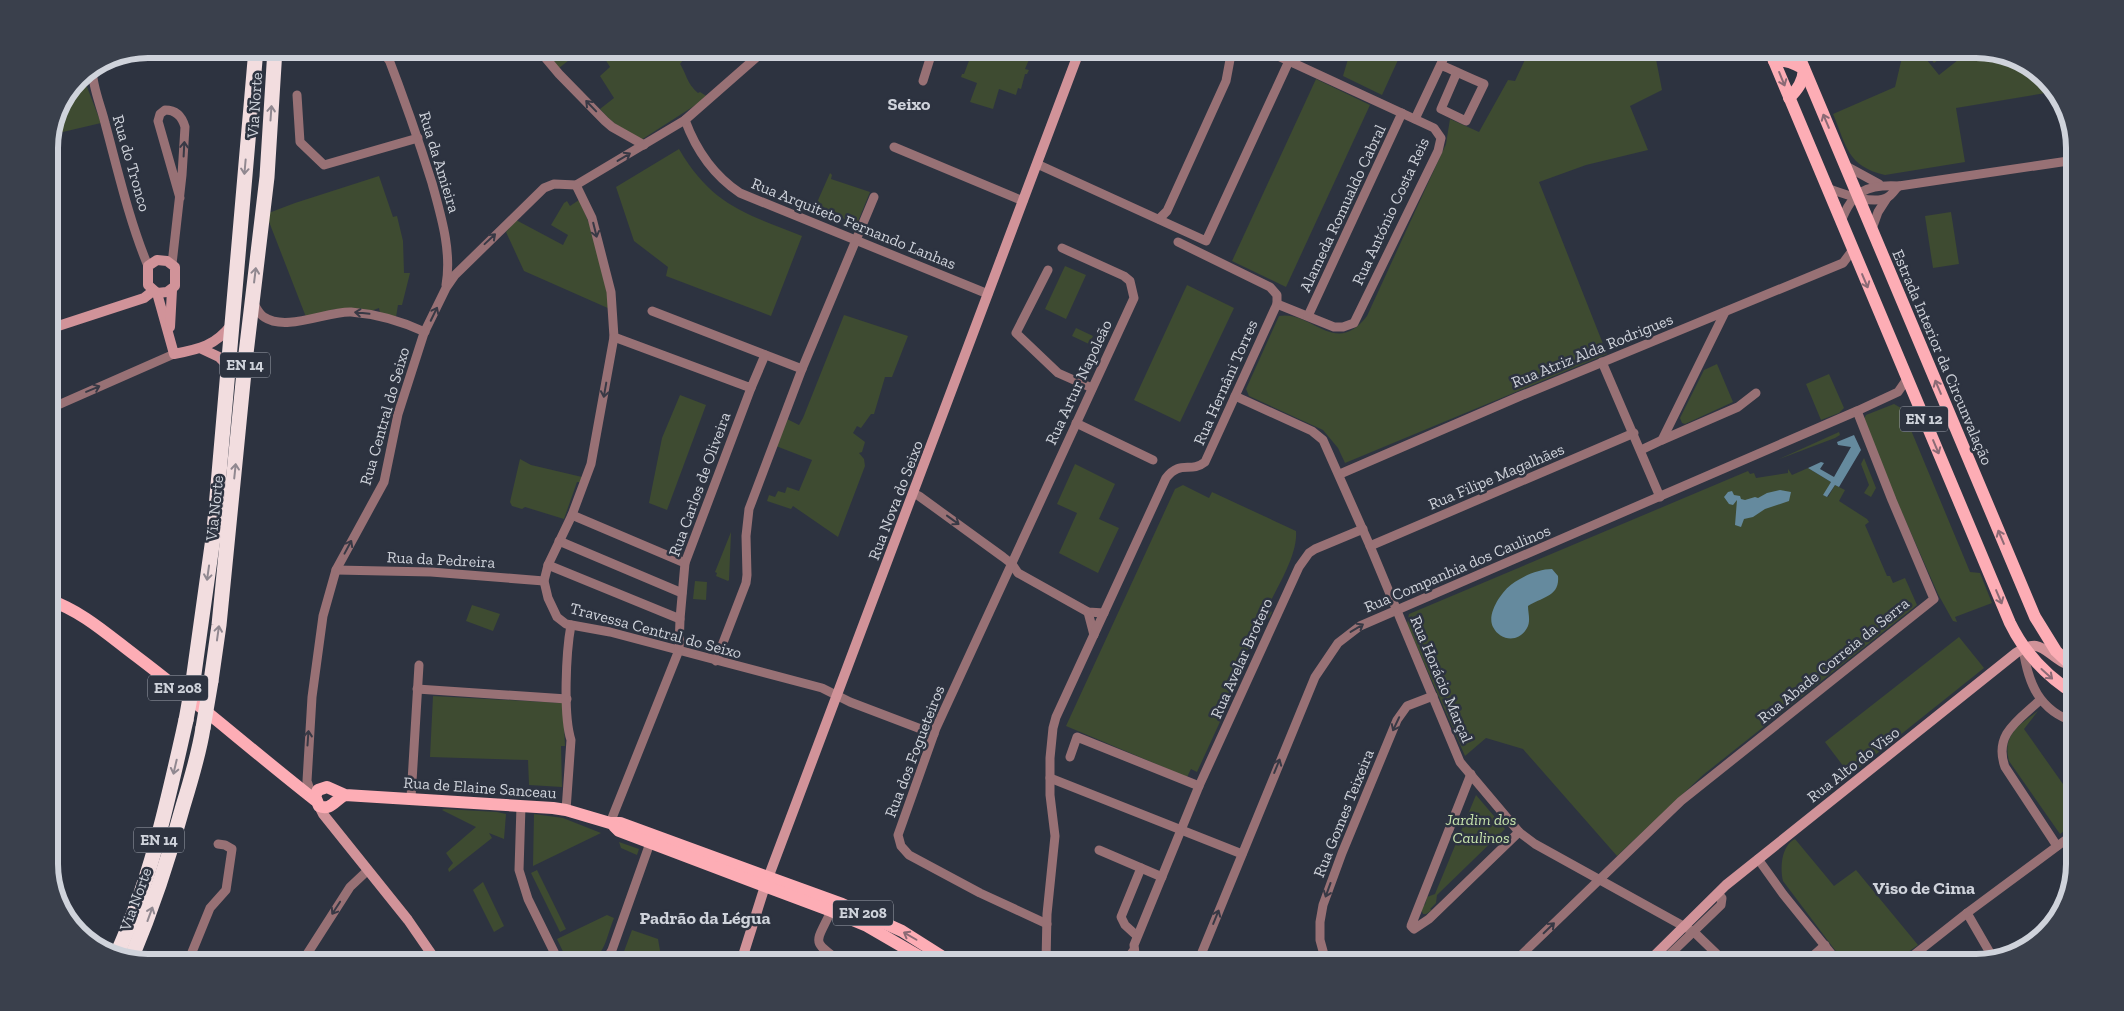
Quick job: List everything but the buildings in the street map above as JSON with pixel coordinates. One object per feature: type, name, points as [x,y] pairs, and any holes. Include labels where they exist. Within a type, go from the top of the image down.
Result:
[{"type":"highway","name":"Via Norte","points":[[119,949],[128,931],[160,838],[193,681],[214,531],[230,368],[255,58]]},
{"type":"highway","name":"Via Norte","points":[[134,952],[150,915],[174,841],[200,747],[212,681],[220,625],[267,177],[274,58]]},
{"type":"main road","name":"Rua Nova do Seixo","points":[[744,954],[767,882],[836,695],[1077,58]]},
{"type":"main road","name":"EN 12","points":[[1773,58],[1852,251],[2010,623],[2023,648],[2051,677],[2066,688]]},
{"type":"main road","name":"Estrada Interior da Circunvalação","points":[[1800,58],[2040,628],[2056,651],[2066,660]]},
{"type":"main road","points":[[1774,61],[1781,60],[1804,69],[1803,80],[1798,89],[1789,98]]},
{"type":"main road","points":[[148,266],[157,260],[167,261],[172,264]]},
{"type":"main road","name":"Rua do Tronco","points":[[169,333],[172,290],[175,286],[176,276],[175,267],[172,264]]},
{"type":"main road","name":"Rua do Tronco","points":[[148,266],[148,285],[155,292],[174,354]]},
{"type":"main road","points":[[58,326],[144,298],[155,292],[168,292],[172,290]]},
{"type":"main road","points":[[174,354],[202,349],[213,343],[233,323]]},
{"type":"main road","points":[[202,349],[219,357],[230,368]]},
{"type":"main road","name":"EN 208","points":[[58,604],[80,614],[177,687],[312,794],[324,787],[333,790]]},
{"type":"main road","points":[[2023,648],[2032,645],[2040,646],[2047,653],[2066,664]]},
{"type":"main road","name":"Rua Alto do Viso","points":[[1658,954],[1689,929],[1726,885],[2023,648]]},
{"type":"main road","points":[[327,819],[336,796],[333,790]]},
{"type":"main road","name":"Rua de Elaine Sanceau","points":[[333,790],[345,795],[566,810],[610,823],[628,826],[767,882]]},
{"type":"main road","points":[[312,794],[325,808],[345,795]]},
{"type":"main road","points":[[312,794],[327,819],[408,920],[431,954]]},
{"type":"main road","name":"Rua de Elaine Sanceau","points":[[610,823],[619,831],[650,843],[767,882]]},
{"type":"main road","name":"EN 208","points":[[767,882],[867,926],[915,954]]},
{"type":"main road","name":"EN 208","points":[[767,882],[873,917],[902,931],[938,954]]},
{"type":"street","points":[[546,58],[605,121],[644,145]]},
{"type":"street","points":[[544,582],[548,565],[572,515],[591,464],[614,337],[611,292],[592,218],[576,185],[684,120],[756,58]]},
{"type":"street","points":[[923,81],[930,58]]},
{"type":"street","points":[[1159,219],[1167,211],[1226,81],[1230,58]]},
{"type":"street","name":"Rua António Costa Reis","points":[[1277,304],[1334,327],[1348,326],[1356,320],[1440,146],[1441,138],[1438,131],[1415,119],[1283,58]]},
{"type":"street","points":[[1037,164],[1206,241],[1295,58]]},
{"type":"street","points":[[1415,119],[1444,58]]},
{"type":"street","name":"Rua da Amieira","points":[[388,59],[418,138],[440,213],[449,260],[446,288]]},
{"type":"street","points":[[1441,65],[1457,72],[1484,84],[1466,121],[1441,108],[1457,72]]},
{"type":"street","name":"Rua do Tronco","points":[[93,76],[134,227],[148,266]]},
{"type":"street","points":[[297,95],[300,142],[324,166],[418,138]]},
{"type":"street","points":[[172,264],[180,198],[185,127],[183,119],[177,113],[165,110],[160,114],[158,121],[180,198]]},
{"type":"street","name":"Alameda Romualdo Cabral","points":[[1308,316],[1402,113]]},
{"type":"street","name":"Rua Arquiteto Fernando Lanhas","points":[[684,120],[705,160],[732,188],[754,200],[988,294]]},
{"type":"street","points":[[894,146],[1023,201]]},
{"type":"street","points":[[1845,166],[1879,184],[1899,186],[2066,161]]},
{"type":"street","name":"Rua Central do Seixo","points":[[312,794],[306,781],[312,697],[323,616],[336,570],[384,482],[398,414],[425,332],[446,288],[466,263],[544,188],[554,184],[576,185]]},
{"type":"street","points":[[1841,222],[1849,203],[1863,190],[1879,184]]},
{"type":"street","points":[[1872,229],[1874,220],[1887,198],[1899,186]]},
{"type":"street","points":[[1827,188],[1846,195],[1875,200],[1887,198]]},
{"type":"street","points":[[716,661],[746,583],[746,536],[749,509],[802,369],[874,197]]},
{"type":"street","points":[[1178,242],[1270,287],[1277,295],[1277,304]]},
{"type":"street","name":"Rua Artur Napoleão","points":[[1012,564],[1134,298],[1130,280],[1062,248]]},
{"type":"street","name":"Rua Atriz Alda Rodrigues","points":[[1340,474],[1602,362],[1843,263],[1852,251]]},
{"type":"street","points":[[449,260],[466,263]]},
{"type":"street","points":[[1048,270],[1016,333],[1058,373],[1092,388]]},
{"type":"street","points":[[254,304],[262,315],[272,320],[298,321],[336,312],[352,312],[383,317],[425,332]]},
{"type":"street","name":"Rua Hernâni Torres","points":[[1104,612],[1166,478],[1178,467],[1197,467],[1205,462],[1277,304]]},
{"type":"street","points":[[652,311],[802,369]]},
{"type":"street","points":[[1662,440],[1725,312]]},
{"type":"street","points":[[614,337],[751,388]]},
{"type":"street","points":[[58,405],[174,354]]},
{"type":"street","name":"Rua Carlos de Oliveira","points":[[610,823],[679,650],[685,563],[765,355]]},
{"type":"street","points":[[1602,362],[1634,433],[1660,498]]},
{"type":"street","name":"Rua Companhia dos Caulinos","points":[[1201,954],[1315,677],[1325,659],[1348,633],[1396,609],[1660,498],[1857,411],[1898,392],[1907,379]]},
{"type":"street","points":[[1640,450],[1738,407],[1756,393]]},
{"type":"street","name":"Rua Horácio Marçal","points":[[1235,396],[1320,436],[1340,474],[1460,762],[1519,832],[1535,844],[1689,929],[1716,954]]},
{"type":"street","name":"Rua Abade Correia da Serra","points":[[1600,879],[1681,801],[1934,599],[1857,411]]},
{"type":"street","points":[[1076,423],[1152,460]]},
{"type":"street","name":"Rua Filipe Magalhães","points":[[1370,546],[1634,433]]},
{"type":"street","points":[[913,493],[920,496],[1012,564],[1018,573],[1088,612],[1104,612],[1055,723],[1050,750],[1050,778],[1056,836],[1047,924],[1046,954]]},
{"type":"street","points":[[572,515],[685,563]]},
{"type":"street","name":"Rua Avelar Brotero","points":[[1134,950],[1137,936],[1180,831],[1304,559],[1315,549],[1363,529]]},
{"type":"street","points":[[559,541],[682,593]]},
{"type":"street","name":"Rua dos Fogueteiros","points":[[1012,564],[934,734],[898,835],[901,846],[909,855],[980,893],[1047,924]]},
{"type":"street","points":[[548,565],[680,619]]},
{"type":"street","name":"Rua da Pedreira","points":[[336,570],[431,572],[544,582]]},
{"type":"street","name":"Travessa Central do Seixo","points":[[544,582],[548,598],[558,618],[563,623],[610,632],[822,688],[850,702],[934,734]]},
{"type":"street","points":[[1088,612],[1094,635]]},
{"type":"street","points":[[566,810],[571,740],[567,699],[571,625]]},
{"type":"street","points":[[2023,648],[2026,666],[2040,700],[2048,708],[2066,719]]},
{"type":"street","points":[[411,798],[418,664]]},
{"type":"street","points":[[417,689],[567,699]]},
{"type":"street","name":"Rua Gomes Teixeira","points":[[1324,954],[1320,940],[1320,922],[1326,896],[1397,720],[1407,706],[1433,696]]},
{"type":"street","points":[[2040,700],[2010,727],[2002,744],[2001,756],[2005,767],[2057,846]]},
{"type":"street","points":[[1070,757],[1077,737],[1200,786]]},
{"type":"street","points":[[1472,774],[1411,926],[1414,929],[1429,919],[1519,832]]},
{"type":"street","points":[[1050,778],[1242,854]]},
{"type":"street","points":[[521,806],[519,870],[528,899],[554,954]]},
{"type":"street","points":[[1915,954],[2066,840]]},
{"type":"street","points":[[610,954],[650,843]]},
{"type":"street","points":[[191,954],[210,908],[226,890],[232,850],[225,845],[218,844]]},
{"type":"street","points":[[1099,850],[1162,877]]},
{"type":"street","points":[[1758,859],[1783,894],[1832,954]]},
{"type":"street","points":[[1137,936],[1125,925],[1122,917],[1141,868]]},
{"type":"street","points":[[307,954],[350,886],[367,871]]},
{"type":"street","points":[[1522,954],[1600,879]]},
{"type":"street","points":[[830,954],[821,948],[818,938],[831,911]]},
{"type":"street","points":[[1967,913],[1990,953]]},
{"type":"street","points":[[1669,954],[1689,929]]},
{"type":"street","points":[[1815,954],[1825,945]]},
{"type":"street","points":[[1131,954],[1134,950]]},
{"type":"street","points":[[1134,950],[1135,954]]},
{"type":"green space","points":[[550,58],[572,58],[559,68]]},
{"type":"green space","points":[[604,58],[686,58],[680,64],[689,82],[698,93],[700,92],[708,97],[641,140],[619,127],[600,109],[614,98],[600,76],[610,67]]},
{"type":"green space","points":[[970,58],[1030,58],[1025,69],[1029,70],[1025,74],[1021,89],[1018,88],[1016,95],[999,89],[993,109],[970,102],[977,83],[961,77]]},
{"type":"green space","points":[[1348,58],[1399,58],[1382,95],[1343,76]]},
{"type":"green space","points":[[1526,58],[1656,58],[1662,90],[1630,106],[1648,150],[1586,165],[1539,182],[1607,354],[1345,463],[1338,448],[1323,430],[1249,396],[1246,389],[1279,316],[1291,316],[1302,319],[1323,330],[1344,333],[1355,328],[1367,316],[1446,144],[1450,119],[1479,132],[1508,80],[1515,81]]},
{"type":"green space","points":[[1902,58],[1925,58],[1939,75],[1961,58],[1983,58],[2011,64],[2031,76],[2048,93],[1956,108],[1965,162],[1885,175],[1863,166],[1850,154],[1833,114],[1895,87]]},
{"type":"green space","points":[[1930,58],[1941,58],[1934,63]]},
{"type":"green space","points":[[1316,79],[1370,105],[1286,287],[1232,261]]},
{"type":"green space","points":[[85,83],[101,123],[59,133],[67,107]]},
{"type":"green space","points":[[679,149],[691,168],[704,183],[731,205],[763,221],[802,236],[771,316],[666,276],[668,267],[634,241],[616,187]]},
{"type":"green space","points":[[830,173],[832,175],[831,179],[870,192],[857,224],[815,207]]},
{"type":"green space","points":[[379,176],[393,217],[397,216],[403,241],[404,273],[410,273],[402,305],[398,305],[396,317],[380,313],[379,308],[371,311],[335,309],[306,317],[266,214]]},
{"type":"green space","points":[[579,200],[592,230],[602,263],[610,309],[524,271],[506,232],[516,220],[563,245],[568,235],[551,225],[564,203],[567,201],[570,206]]},
{"type":"green space","points":[[1951,212],[1959,264],[1933,268],[1925,216]]},
{"type":"green space","points":[[1065,266],[1086,275],[1066,319],[1045,309]]},
{"type":"green space","points":[[1187,285],[1234,308],[1180,422],[1134,400]]},
{"type":"green space","points":[[844,315],[908,336],[892,377],[885,377],[874,414],[871,414],[861,428],[857,426],[853,433],[865,442],[862,452],[859,453],[864,459],[865,466],[838,537],[793,506],[791,509],[767,501],[769,495],[775,497],[778,491],[785,493],[787,487],[799,491],[812,460],[776,446],[787,419],[799,425],[803,418]]},
{"type":"green space","points":[[1076,328],[1093,336],[1089,344],[1072,336]]},
{"type":"green space","points":[[1717,364],[1733,402],[1685,424],[1682,423],[1680,418],[1704,370]]},
{"type":"green space","points":[[1829,374],[1844,408],[1839,413],[1821,420],[1806,384]]},
{"type":"green space","points":[[680,395],[706,405],[667,510],[649,503],[662,438]]},
{"type":"green space","points":[[1894,404],[1901,408],[1970,572],[1980,573],[1992,603],[1955,617],[1957,622],[1953,621],[1938,594],[1876,454],[1864,419],[1866,415]]},
{"type":"green space","points":[[1839,432],[1840,435],[1835,438],[1777,460]]},
{"type":"green space","points":[[1864,458],[1876,488],[1871,497],[1864,493],[1869,485],[1861,464]]},
{"type":"green space","points":[[520,459],[531,465],[582,477],[580,482],[577,482],[564,519],[525,507],[522,509],[512,506],[510,502]]},
{"type":"green space","points":[[1075,464],[1115,484],[1099,519],[1119,528],[1098,573],[1059,553],[1077,513],[1057,504]]},
{"type":"green space","points":[[1808,468],[1831,482],[1824,495],[1828,497],[1835,485],[1845,490],[1839,501],[1867,519],[1869,522],[1865,525],[1887,576],[1890,576],[1893,583],[1905,578],[1917,605],[1703,775],[1617,856],[1523,749],[1486,738],[1465,756],[1407,624],[1409,614],[1748,471],[1750,474],[1754,473],[1756,478],[1788,473],[1788,469],[1792,475]]},
{"type":"green space","points":[[1183,485],[1209,498],[1212,492],[1296,531],[1294,550],[1267,609],[1272,612],[1269,618],[1264,616],[1231,686],[1235,689],[1197,772],[1191,769],[1187,777],[1066,726],[1175,489]]},
{"type":"green space","points":[[731,532],[728,581],[716,576],[717,573],[715,572]]},
{"type":"green space","points":[[695,581],[707,582],[706,600],[693,599]]},
{"type":"green space","points":[[472,605],[500,614],[493,631],[466,621]]},
{"type":"green space","points":[[1959,637],[1984,668],[1850,775],[1825,742]]},
{"type":"green space","points":[[433,696],[563,703],[565,746],[561,746],[562,787],[529,785],[528,760],[430,757]]},
{"type":"green space","points":[[2038,711],[2024,729],[2066,788],[2066,830],[2060,834],[2009,761],[2007,752],[2010,737],[2024,721]]},
{"type":"green space","name":"Jardim dos Caulinos","points":[[1476,795],[1505,829],[1437,895],[1436,903],[1430,909],[1432,910],[1423,914],[1421,909],[1423,904],[1425,905],[1427,897],[1435,894]]},
{"type":"green space","points":[[442,810],[506,814],[504,839],[489,833],[492,838],[449,872],[448,869],[453,863],[446,853],[476,827]]},
{"type":"green space","points":[[534,814],[563,818],[601,833],[533,866]]},
{"type":"green space","points":[[1795,839],[1834,886],[1856,870],[1918,945],[1905,954],[1838,954],[1783,881],[1782,864],[1784,852],[1790,842]]},
{"type":"green space","points":[[619,842],[639,849],[637,855],[621,848]]},
{"type":"green space","points":[[537,870],[566,929],[560,932],[531,873]]},
{"type":"green space","points":[[483,882],[504,926],[494,932],[473,890]]},
{"type":"green space","points":[[607,915],[614,918],[604,946],[598,954],[564,954],[557,939]]},
{"type":"green space","points":[[632,930],[658,939],[661,954],[623,954]]},
{"type":"water","points":[[1854,435],[1861,450],[1839,487],[1835,485],[1827,497],[1823,495],[1831,482],[1808,468],[1821,462],[1824,463],[1820,469],[1834,477],[1851,447],[1838,445],[1837,442]]},
{"type":"water","points":[[1780,490],[1791,492],[1789,501],[1744,519],[1741,527],[1735,525],[1737,500],[1733,505],[1729,504],[1724,497],[1728,492],[1732,491],[1734,495],[1740,496],[1741,499],[1745,500],[1758,498],[1767,493]]},
{"type":"water","points":[[1552,569],[1558,576],[1556,588],[1549,596],[1528,606],[1529,623],[1524,633],[1515,638],[1510,638],[1496,632],[1491,622],[1493,610],[1504,592],[1512,584],[1526,576],[1542,570]]},
{"type":"district","name":"Seixo","points":[[909,104]]},
{"type":"district","name":"Viso de Cima","points":[[1924,888]]},
{"type":"district","name":"Padrão da Légua","points":[[705,918]]}]
